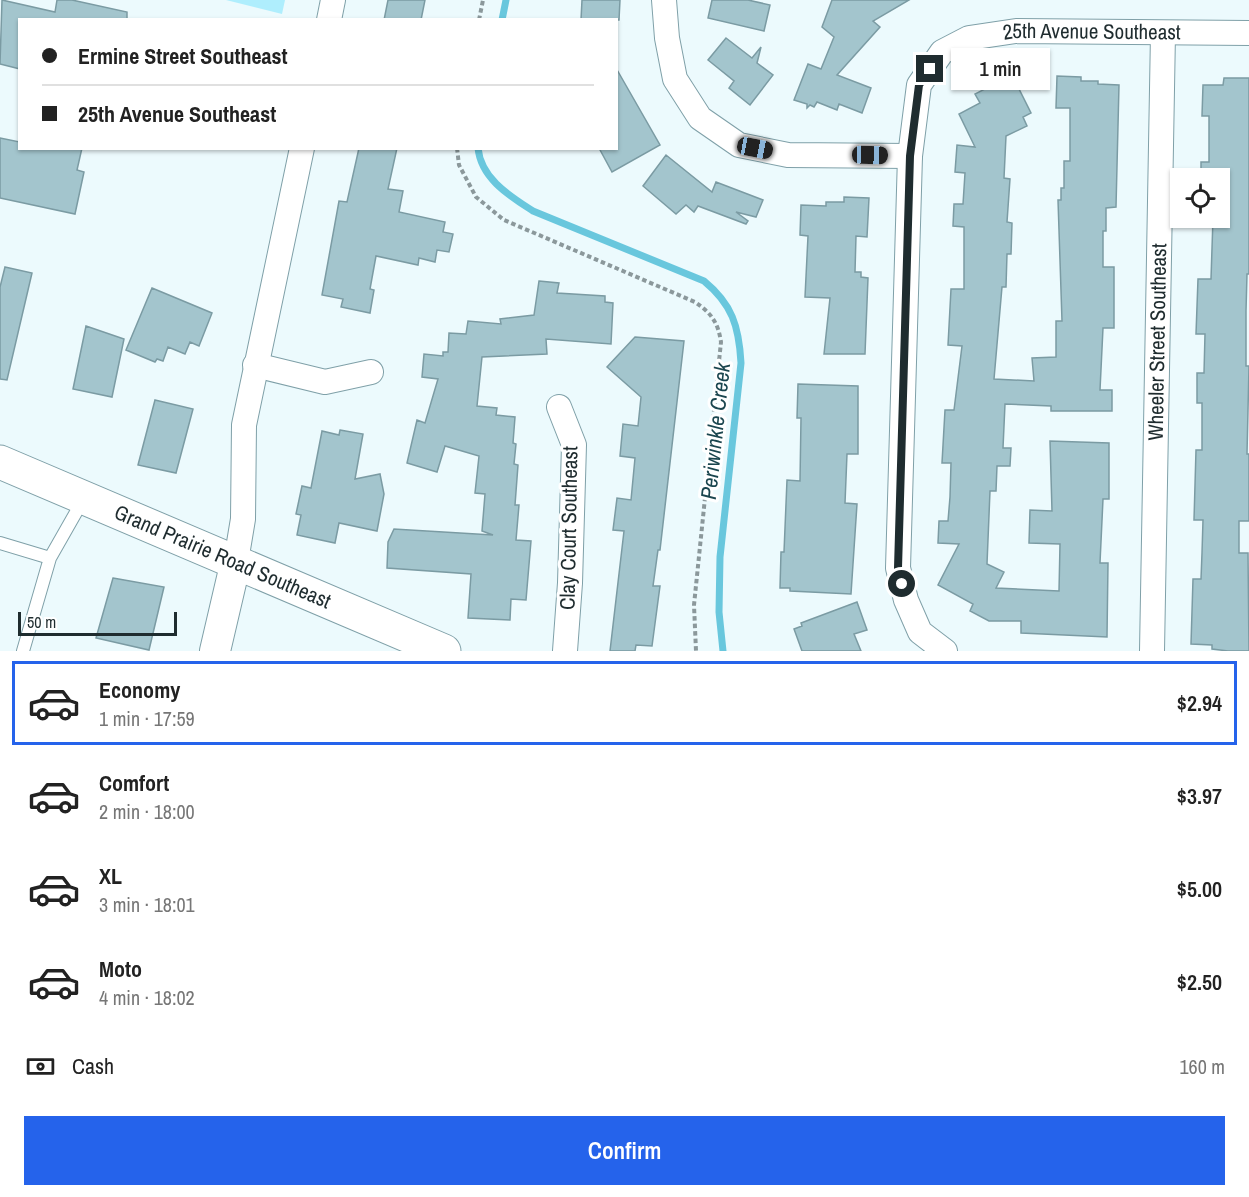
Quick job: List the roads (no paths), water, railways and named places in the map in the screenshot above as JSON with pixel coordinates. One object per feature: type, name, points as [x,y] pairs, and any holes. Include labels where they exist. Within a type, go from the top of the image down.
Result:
[{"type":"main road","name":"Grand Prairie Road Southeast","points":[[0,462],[444,651]]},
{"type":"street","points":[[329,18],[333,0]]},
{"type":"street","points":[[664,0],[667,38],[675,79],[700,118],[739,145],[788,154],[910,156]]},
{"type":"street","name":"25th Avenue Southeast","points":[[945,651],[920,632],[906,600],[898,568],[910,156],[919,85],[942,52],[969,38],[1016,31],[1249,33]]},
{"type":"street","name":"Wheeler Street Southeast","points":[[1152,651],[1163,33]]},
{"type":"street","points":[[215,651],[236,561],[243,519],[244,425],[302,150]]},
{"type":"street","points":[[255,365],[325,382],[371,372]]},
{"type":"street","name":"Clay Court Southeast","points":[[559,407],[574,445],[570,583],[565,651]]},
{"type":"lane","points":[[23,651],[50,558],[84,497]]},
{"type":"lane","points":[[0,543],[50,558]]},
{"type":"waterway","name":"Periwinkle Creek","points":[[502,18],[506,0]]},
{"type":"waterway","name":"Periwinkle Creek","points":[[478,150],[485,169],[498,186],[533,211],[704,281],[721,298],[732,317],[736,327],[741,363],[720,557],[719,612],[723,651]]}]
